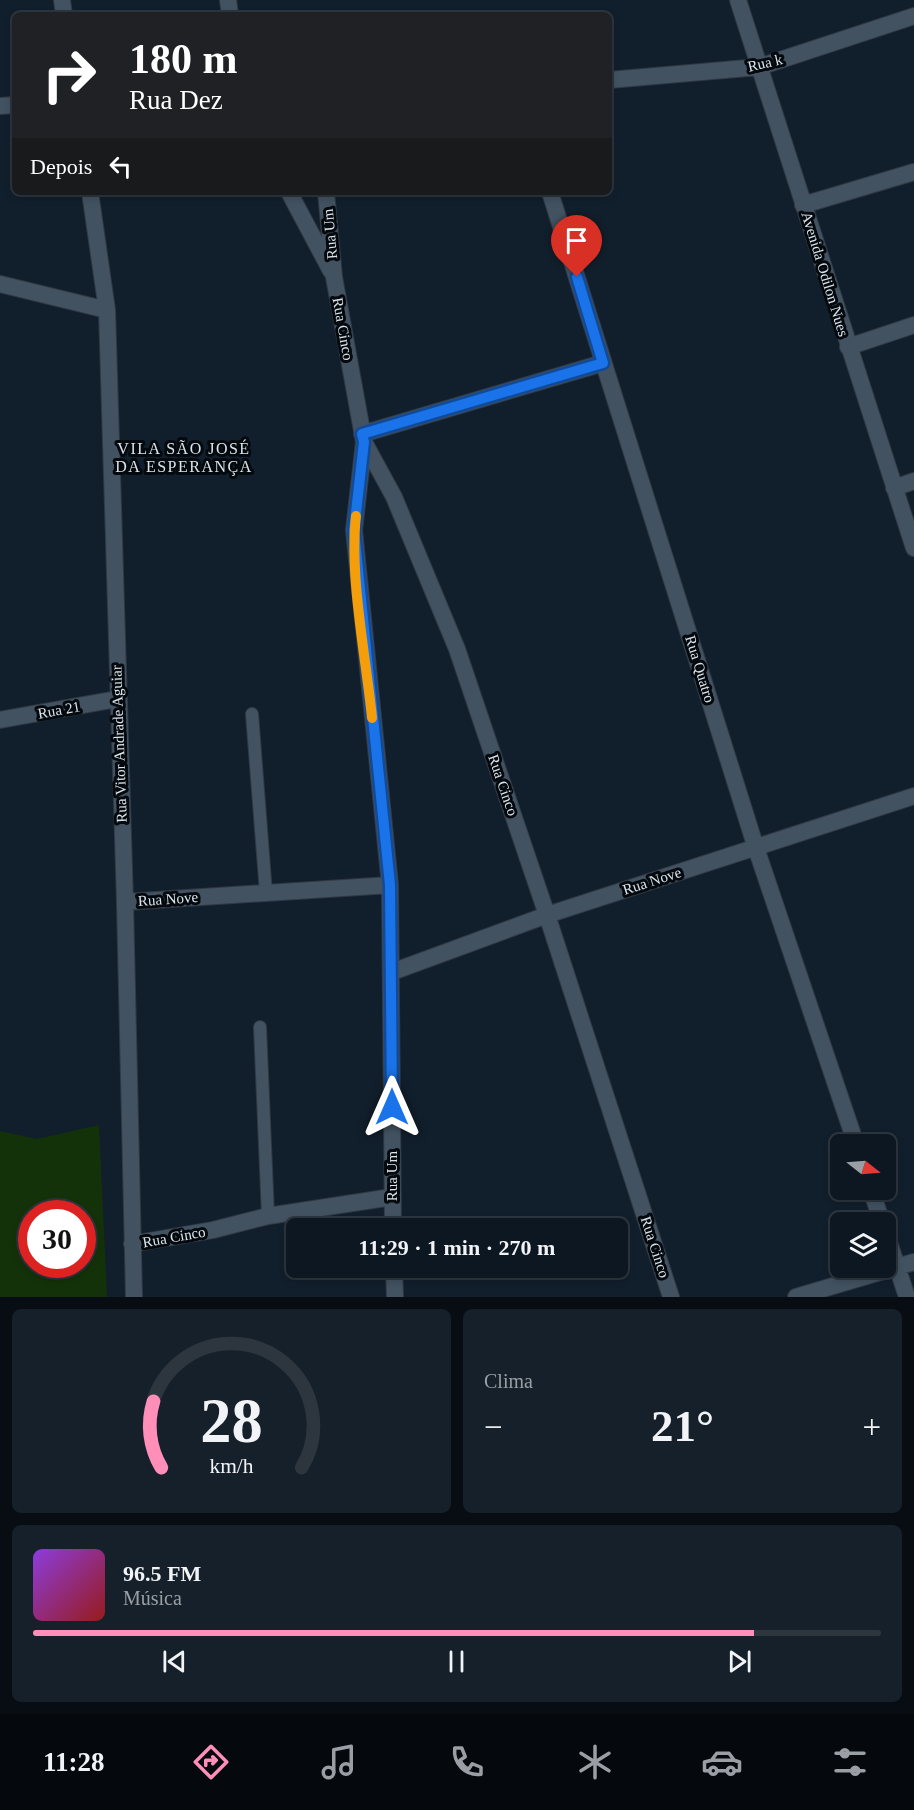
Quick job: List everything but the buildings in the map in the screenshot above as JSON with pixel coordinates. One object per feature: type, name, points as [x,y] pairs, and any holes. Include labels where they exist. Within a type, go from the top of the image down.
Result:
[{"type":"street","name":"Avenida Odilon Nues","points":[[738,0],[914,548]]},
{"type":"street","name":"Rua k","points":[[612,80],[759,67],[914,16]]},
{"type":"street","points":[[803,205],[914,172]]},
{"type":"street","name":"Rua Vitor Andrade Aguiar","points":[[90,195],[107,310],[117,699],[125,902],[134,1297]]},
{"type":"street","points":[[291,195],[334,277]]},
{"type":"street","name":"Rua Um","points":[[326,195],[334,277]]},
{"type":"street","name":"Rua Quatro","points":[[551,195],[756,848],[853,1134]]},
{"type":"street","name":"Rua Cinco","points":[[334,277],[363,438],[407,527],[457,649],[547,915],[671,1297]]},
{"type":"street","points":[[0,284],[107,310]]},
{"type":"street","points":[[848,347],[914,326]]},
{"type":"street","points":[[363,438],[603,363]]},
{"type":"street","name":"Rua Um","points":[[363,438],[354,530],[390,885],[393,1218]]},
{"type":"street","points":[[894,488],[914,482]]},
{"type":"street","name":"Rua 21","points":[[0,720],[117,699]]},
{"type":"street","name":"Rua Nove","points":[[392,972],[547,915],[914,796]]},
{"type":"street","name":"Rua Nove","points":[[125,902],[390,885]]},
{"type":"street","name":"Rua Cinco","points":[[132,1244],[213,1230],[268,1216],[392,1197]]},
{"type":"street","points":[[896,1261],[907,1297]]},
{"type":"street","points":[[796,1297],[914,1262]]},
{"type":"street","points":[[394,1278],[395,1297]]},
{"type":"lane","points":[[252,714],[266,893]]},
{"type":"lane","points":[[260,1027],[268,1216]]},
{"type":"green space","points":[[99,1125],[107,1297],[0,1297],[0,1131],[37,1139]]},
{"type":"slow traffic","points":[[356,516],[354,530],[359,598],[372,718]]},
{"type":"district","name":"VILA SÃO JOSÉ DA ESPERANÇA","points":[[184,457]]},
{"type":"route","points":[[392,1107],[390,885],[359,598],[354,530],[364,442],[362,434],[603,363],[577,277]]}]
